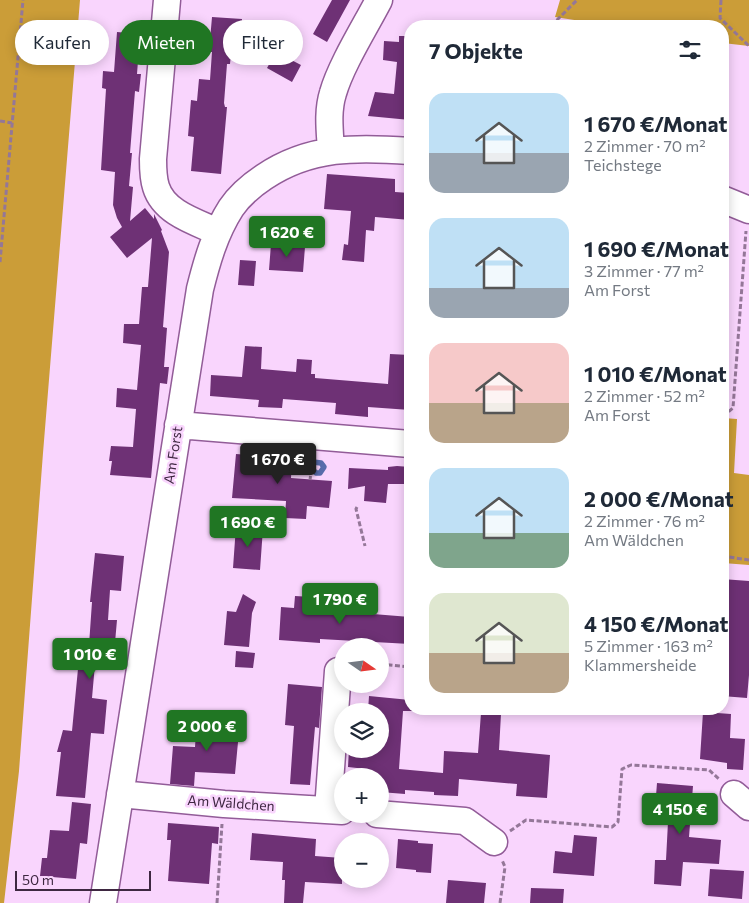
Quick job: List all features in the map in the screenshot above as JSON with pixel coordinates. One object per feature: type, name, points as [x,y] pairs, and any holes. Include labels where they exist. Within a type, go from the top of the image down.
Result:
[{"type":"street","points":[[167,0],[153,175],[156,188],[163,199],[179,214],[218,232]]},
{"type":"street","points":[[331,151],[329,122],[332,94],[379,0]]},
{"type":"street","name":"Am Forst","points":[[103,903],[200,289],[207,260],[218,232],[232,207],[251,185],[281,165],[306,156],[331,151],[363,148],[404,151]]},
{"type":"street","points":[[729,202],[748,210]]},
{"type":"street","points":[[178,425],[404,444]]},
{"type":"street","points":[[336,768],[338,693]]},
{"type":"street","name":"Am Wäldchen","points":[[120,794],[224,804],[334,810]]},
{"type":"street","points":[[389,815],[465,821],[494,842]]},
{"type":"path","points":[[0,262],[23,0]]},
{"type":"path","points":[[557,20],[577,0]]},
{"type":"path","points":[[721,0],[720,18],[722,20]]},
{"type":"path","points":[[729,27],[749,46]]},
{"type":"path","points":[[0,121],[12,123]]},
{"type":"path","points":[[729,411],[733,408],[748,210]]},
{"type":"path","points":[[356,507],[364,546]]},
{"type":"path","points":[[729,557],[749,560]]},
{"type":"path","points":[[389,665],[404,666]]},
{"type":"path","points":[[500,903],[505,867],[494,842],[526,820],[612,827],[618,822],[622,769],[632,765],[709,770],[742,800]]},
{"type":"path","points":[[217,903],[224,804]]},
{"type":"shaded area","points":[[0,0],[80,0],[78,20],[15,20],[15,65],[75,65],[19,771],[4,903],[0,903]]},
{"type":"shaded area","points":[[560,0],[749,0],[749,46],[729,44],[729,20],[574,20],[555,17]]},
{"type":"shaded area","points":[[729,418],[737,419],[734,473],[749,475],[749,565],[729,563]]},
{"type":"building","points":[[332,0],[350,0],[327,42],[313,34]]},
{"type":"building","points":[[212,17],[242,19],[223,20],[223,65],[227,65],[224,103],[225,107],[227,107],[221,174],[191,171],[194,137],[188,136],[191,100],[197,101],[199,79],[210,80],[211,65],[213,65]]},
{"type":"building","points":[[117,32],[119,32],[119,65],[138,65],[137,74],[141,74],[139,92],[135,91],[130,153],[132,153],[129,186],[133,187],[130,221],[145,208],[154,219],[154,214],[162,230],[169,252],[163,327],[167,328],[164,367],[169,367],[167,384],[160,383],[151,478],[110,475],[112,461],[109,461],[111,446],[133,447],[136,409],[116,407],[117,388],[137,390],[141,345],[123,343],[124,324],[139,324],[142,287],[148,287],[152,238],[127,258],[110,237],[122,227],[113,205],[115,172],[101,170],[106,89],[102,88],[103,71],[114,72]]},
{"type":"building","points":[[399,36],[404,36],[404,119],[368,116],[375,92],[394,94],[397,62],[383,60],[384,41],[399,42]]},
{"type":"building","points":[[269,65],[301,65],[292,82],[267,68]]},
{"type":"building","points":[[327,174],[395,179],[395,192],[404,193],[404,219],[375,217],[374,231],[366,230],[364,262],[342,260],[344,244],[348,245],[351,211],[324,209]]},
{"type":"building","points":[[271,244],[305,247],[303,272],[269,270]]},
{"type":"building","points":[[240,260],[256,261],[254,286],[238,285]]},
{"type":"building","points":[[245,346],[262,347],[261,369],[296,372],[297,359],[312,360],[311,374],[315,374],[315,378],[388,384],[390,354],[404,355],[404,410],[368,407],[368,417],[335,414],[336,403],[283,399],[282,408],[258,407],[259,400],[210,396],[211,375],[242,377]]},
{"type":"building","points":[[236,454],[292,458],[291,478],[332,481],[329,508],[307,506],[306,519],[285,518],[286,501],[232,498]]},
{"type":"building","points":[[388,467],[404,467],[404,484],[388,484],[386,503],[364,501],[365,486],[348,489],[349,468],[388,470]]},
{"type":"building","points":[[236,526],[263,528],[260,570],[233,568]]},
{"type":"building","points":[[95,553],[124,556],[121,591],[110,590],[108,620],[117,620],[113,665],[95,664],[92,698],[107,700],[104,734],[91,733],[85,798],[56,796],[61,752],[57,752],[63,730],[72,731],[80,648],[88,649],[89,645],[92,602],[90,602]]},
{"type":"building","points":[[729,580],[749,581],[749,675],[747,698],[729,697]]},
{"type":"building","points":[[243,594],[256,602],[252,613],[249,647],[224,645],[227,611],[236,612]]},
{"type":"building","points":[[295,596],[312,597],[311,609],[404,617],[404,644],[389,643],[389,638],[320,639],[320,643],[279,640],[281,607],[294,608]]},
{"type":"building","points":[[236,651],[255,653],[253,668],[235,667]]},
{"type":"building","points":[[288,684],[322,687],[319,728],[315,727],[310,785],[290,784],[294,726],[285,725]]},
{"type":"building","points":[[369,696],[404,699],[399,769],[443,773],[444,751],[478,753],[481,715],[501,715],[499,750],[550,755],[547,798],[516,796],[517,784],[459,779],[458,796],[434,795],[434,792],[405,790],[405,794],[389,793],[389,768],[348,767],[348,758],[389,758],[389,703],[369,703]]},
{"type":"building","points":[[731,714],[730,738],[745,739],[743,770],[727,769],[727,763],[700,759],[703,715]]},
{"type":"building","points":[[197,718],[240,721],[235,774],[195,772],[194,786],[170,784],[173,746],[195,747]]},
{"type":"building","points":[[657,783],[693,786],[689,837],[721,840],[719,864],[683,862],[681,886],[654,884],[655,860],[666,860],[668,822],[654,821]]},
{"type":"building","points":[[72,802],[91,804],[87,844],[80,843],[76,879],[40,876],[42,858],[47,858],[50,830],[69,831]]},
{"type":"building","points":[[168,823],[219,827],[218,844],[212,843],[209,884],[168,881],[171,840],[167,840]]},
{"type":"building","points":[[252,833],[316,839],[315,856],[334,857],[334,884],[305,882],[303,903],[284,903],[285,880],[282,880],[283,862],[250,860]]},
{"type":"building","points":[[574,835],[597,837],[594,876],[553,873],[555,851],[572,853]]},
{"type":"building","points":[[398,839],[433,844],[431,873],[396,868]]},
{"type":"building","points":[[710,869],[744,871],[742,899],[708,896]]},
{"type":"building","points":[[448,880],[486,883],[484,903],[446,903]]},
{"type":"building","points":[[531,888],[564,889],[563,903],[530,903]]},
{"type":"waterway","points":[[314,471],[320,473],[324,467],[321,463],[313,462],[308,457],[308,452],[315,444]]}]
